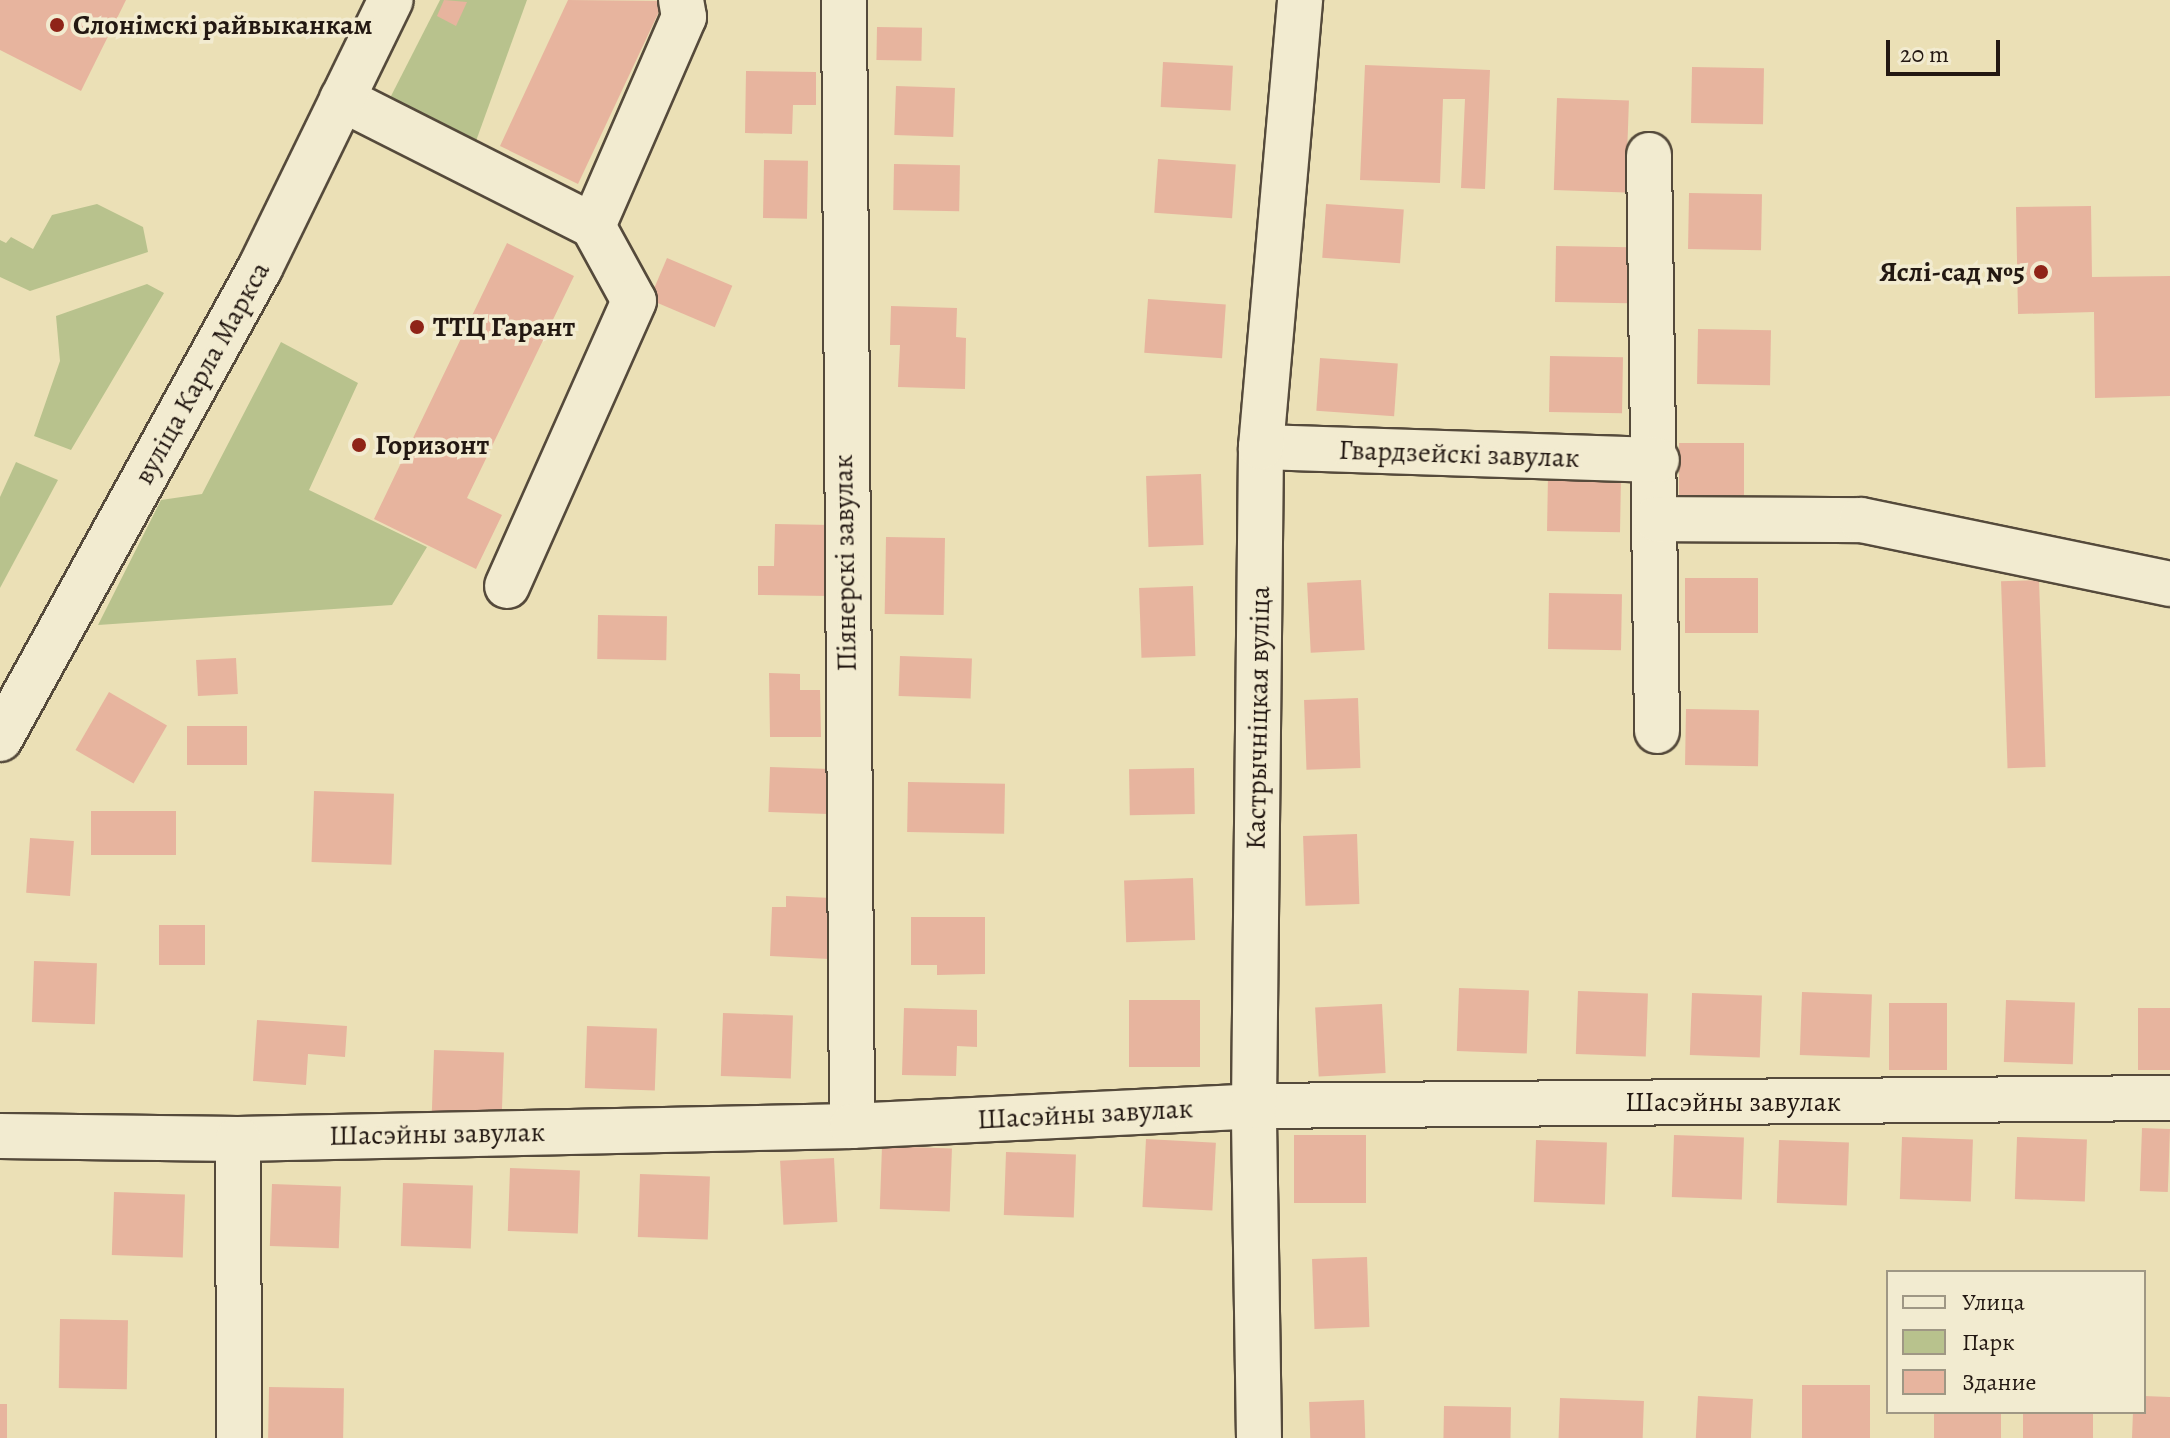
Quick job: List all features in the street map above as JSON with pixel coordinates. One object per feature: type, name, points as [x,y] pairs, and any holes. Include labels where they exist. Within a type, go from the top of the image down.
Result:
[{"type":"street","name":"вуліца Карла Маркса","points":[[4,723],[260,268],[391,0]]},
{"type":"street","points":[[593,226],[684,17],[681,0]]},
{"type":"street","name":"Піянерскі завулак","points":[[844,0],[843,451],[852,1126]]},
{"type":"street","name":"Кастрычніцкая вуліца","points":[[1259,1438],[1254,1106],[1261,447],[1300,0]]},
{"type":"street","points":[[342,99],[593,226],[634,301],[507,586]]},
{"type":"street","points":[[1649,155],[1657,460],[1657,731]]},
{"type":"street","name":"Гвардзейскі завулак","points":[[1261,447],[1657,460]]},
{"type":"street","points":[[1656,519],[1861,520],[2170,584]]},
{"type":"street","name":"Шасэйны завулак","points":[[0,1136],[238,1139],[852,1126],[1254,1106],[2170,1098]]},
{"type":"street","points":[[238,1139],[239,1438]]},
{"type":"green space","points":[[440,0],[527,0],[476,141],[390,98]]},
{"type":"green space","points":[[97,204],[143,227],[148,252],[30,291],[0,277],[0,240],[6,243],[11,237],[33,249],[52,215]]},
{"type":"green space","points":[[147,284],[164,293],[71,450],[34,436],[60,361],[56,316]]},
{"type":"green space","points":[[281,342],[358,383],[309,490],[427,547],[392,605],[98,625],[161,500],[202,494]]},
{"type":"green space","points":[[16,462],[58,480],[0,588],[0,497]]},
{"type":"building","name":"Слонімскі райвыканкам","points":[[0,0],[126,0],[81,91],[0,50]]},
{"type":"building","points":[[444,0],[467,2],[456,26],[437,16]]},
{"type":"building","points":[[568,0],[664,1],[578,184],[500,146]]},
{"type":"building","points":[[877,27],[922,28],[921,61],[876,60]]},
{"type":"building","points":[[1163,62],[1233,66],[1231,111],[1161,107]]},
{"type":"building","points":[[1365,65],[1490,70],[1485,189],[1461,188],[1465,99],[1443,99],[1440,183],[1360,180]]},
{"type":"building","points":[[1692,67],[1764,68],[1763,124],[1691,123]]},
{"type":"building","points":[[746,71],[816,72],[816,105],[793,105],[792,134],[745,133]]},
{"type":"building","points":[[896,86],[955,88],[953,137],[894,135]]},
{"type":"building","points":[[1557,98],[1629,101],[1626,192],[1554,190]]},
{"type":"building","points":[[1158,159],[1236,164],[1232,218],[1154,213]]},
{"type":"building","points":[[764,160],[808,161],[807,219],[763,218]]},
{"type":"building","points":[[894,164],[960,165],[959,211],[893,210]]},
{"type":"building","points":[[1689,193],[1762,194],[1761,250],[1688,249]]},
{"type":"building","points":[[1326,204],[1404,209],[1400,263],[1322,258]]},
{"type":"building","points":[[2091,206],[2092,277],[2170,276],[2170,396],[2095,398],[2094,312],[2018,314],[2016,207]]},
{"type":"building","points":[[507,243],[574,276],[467,498],[502,515],[476,569],[374,519]]},
{"type":"building","points":[[1556,246],[1630,247],[1629,303],[1555,302]]},
{"type":"building","points":[[667,258],[732,286],[715,327],[649,299]]},
{"type":"building","points":[[1148,299],[1226,304],[1222,358],[1144,353]]},
{"type":"building","points":[[891,306],[957,308],[956,337],[966,338],[965,389],[898,387],[900,345],[890,345]]},
{"type":"building","points":[[1698,329],[1771,330],[1770,385],[1697,384]]},
{"type":"building","points":[[1550,356],[1623,357],[1622,413],[1549,412]]},
{"type":"building","points":[[1320,358],[1398,363],[1394,416],[1316,411]]},
{"type":"building","points":[[1679,443],[1744,443],[1744,505],[1679,505]]},
{"type":"building","points":[[1201,474],[1203,545],[1149,547],[1146,476]]},
{"type":"building","points":[[1548,475],[1621,476],[1620,532],[1547,531]]},
{"type":"building","points":[[775,524],[831,525],[830,596],[758,595],[758,566],[774,566]]},
{"type":"building","points":[[886,537],[945,538],[944,615],[885,614]]},
{"type":"building","points":[[1685,578],[1758,578],[1758,633],[1685,633]]},
{"type":"building","points":[[1361,580],[1365,650],[1311,653],[1307,583]]},
{"type":"building","points":[[2039,580],[2046,767],[2008,768],[2001,581]]},
{"type":"building","points":[[1193,586],[1195,656],[1141,658],[1139,588]]},
{"type":"building","points":[[1549,593],[1622,594],[1621,650],[1548,649]]},
{"type":"building","points":[[598,615],[667,616],[666,660],[597,659]]},
{"type":"building","points":[[900,656],[972,659],[971,698],[899,696]]},
{"type":"building","points":[[236,658],[238,694],[198,696],[196,660]]},
{"type":"building","points":[[769,673],[800,674],[800,690],[820,690],[821,737],[770,737]]},
{"type":"building","points":[[109,692],[167,726],[134,784],[76,750]]},
{"type":"building","points":[[1358,698],[1360,768],[1306,770],[1304,700]]},
{"type":"building","points":[[1686,709],[1759,710],[1758,766],[1685,765]]},
{"type":"building","points":[[187,726],[247,726],[247,765],[187,765]]},
{"type":"building","points":[[770,767],[830,769],[828,814],[768,812]]},
{"type":"building","points":[[1194,768],[1195,814],[1130,815],[1129,769]]},
{"type":"building","points":[[908,782],[1005,784],[1004,834],[907,832]]},
{"type":"building","points":[[314,791],[394,794],[391,865],[312,862]]},
{"type":"building","points":[[91,811],[176,811],[176,855],[91,855]]},
{"type":"building","points":[[1357,834],[1359,904],[1305,906],[1303,836]]},
{"type":"building","points":[[30,838],[74,841],[70,896],[26,893]]},
{"type":"building","points":[[1193,878],[1195,940],[1126,942],[1124,880]]},
{"type":"building","points":[[786,896],[832,898],[829,959],[770,956],[772,907],[786,907]]},
{"type":"building","points":[[911,917],[985,917],[985,974],[937,975],[937,965],[911,965]]},
{"type":"building","points":[[159,925],[205,925],[205,965],[159,965]]},
{"type":"building","points":[[34,961],[97,963],[95,1024],[32,1022]]},
{"type":"building","points":[[1459,988],[1529,990],[1527,1053],[1457,1051]]},
{"type":"building","points":[[1578,991],[1648,993],[1646,1056],[1576,1054]]},
{"type":"building","points":[[1802,992],[1872,994],[1870,1057],[1800,1055]]},
{"type":"building","points":[[1692,993],[1762,995],[1760,1057],[1690,1055]]},
{"type":"building","points":[[1129,1000],[1200,1000],[1200,1067],[1129,1067]]},
{"type":"building","points":[[2006,1000],[2075,1002],[2073,1064],[2004,1062]]},
{"type":"building","points":[[1889,1003],[1947,1003],[1947,1070],[1889,1070]]},
{"type":"building","points":[[1382,1004],[1386,1073],[1319,1076],[1315,1008]]},
{"type":"building","points":[[904,1008],[977,1010],[977,1047],[957,1046],[956,1076],[902,1075]]},
{"type":"building","points":[[2138,1008],[2170,1008],[2170,1070],[2138,1070]]},
{"type":"building","points":[[723,1013],[793,1015],[791,1078],[721,1076]]},
{"type":"building","points":[[257,1020],[347,1026],[345,1057],[308,1054],[306,1085],[253,1081]]},
{"type":"building","points":[[587,1026],[657,1028],[655,1090],[585,1088]]},
{"type":"building","points":[[434,1050],[504,1052],[502,1114],[432,1112]]},
{"type":"building","points":[[2142,1128],[2170,1129],[2168,1192],[2140,1191]]},
{"type":"building","points":[[1294,1135],[1366,1135],[1366,1203],[1294,1203]]},
{"type":"building","points":[[1674,1135],[1744,1137],[1742,1199],[1672,1197]]},
{"type":"building","points":[[1902,1137],[1973,1139],[1971,1201],[1900,1199]]},
{"type":"building","points":[[2017,1137],[2087,1139],[2085,1201],[2015,1199]]},
{"type":"building","points":[[1146,1139],[1216,1143],[1212,1211],[1142,1207]]},
{"type":"building","points":[[1536,1140],[1607,1142],[1605,1204],[1534,1202]]},
{"type":"building","points":[[1779,1140],[1849,1142],[1847,1205],[1777,1203]]},
{"type":"building","points":[[882,1146],[952,1148],[950,1211],[880,1209]]},
{"type":"building","points":[[1006,1152],[1076,1154],[1074,1217],[1004,1215]]},
{"type":"building","points":[[834,1158],[837,1222],[783,1225],[780,1161]]},
{"type":"building","points":[[510,1168],[580,1170],[578,1233],[508,1231]]},
{"type":"building","points":[[640,1174],[710,1176],[708,1239],[638,1237]]},
{"type":"building","points":[[403,1183],[473,1185],[471,1248],[401,1246]]},
{"type":"building","points":[[272,1184],[341,1186],[339,1248],[270,1246]]},
{"type":"building","points":[[114,1192],[185,1194],[183,1257],[112,1255]]},
{"type":"building","points":[[1367,1257],[1369,1327],[1314,1329],[1312,1259]]},
{"type":"building","points":[[60,1319],[128,1320],[127,1389],[59,1388]]},
{"type":"building","points":[[1802,1385],[1870,1385],[1870,1438],[1802,1438]]},
{"type":"building","points":[[269,1387],[344,1388],[343,1438],[268,1438]]},
{"type":"building","points":[[1698,1396],[1753,1399],[1751,1438],[1696,1438]]},
{"type":"building","points":[[2146,1396],[2170,1397],[2170,1438],[2132,1438],[2133,1414],[2146,1414]]},
{"type":"building","points":[[1560,1398],[1644,1401],[1643,1438],[1559,1438]]},
{"type":"building","points":[[1364,1400],[1365,1438],[1310,1438],[1309,1402]]},
{"type":"building","points":[[0,1404],[7,1404],[7,1438],[0,1438]]},
{"type":"building","points":[[1444,1406],[1511,1407],[1510,1438],[1443,1438]]},
{"type":"building","points":[[1934,1414],[2001,1414],[2001,1438],[1934,1438]]},
{"type":"building","points":[[2023,1414],[2093,1414],[2093,1438],[2023,1438]]},
{"type":"place","name":"Слонімскі райвыканкам","points":[[57,25]]},
{"type":"place","name":"Яслі-сад №5","points":[[2041,272]]},
{"type":"place","name":"ТТЦ Гарант","points":[[417,327]]},
{"type":"place","name":"Горизонт","points":[[359,445]]}]
